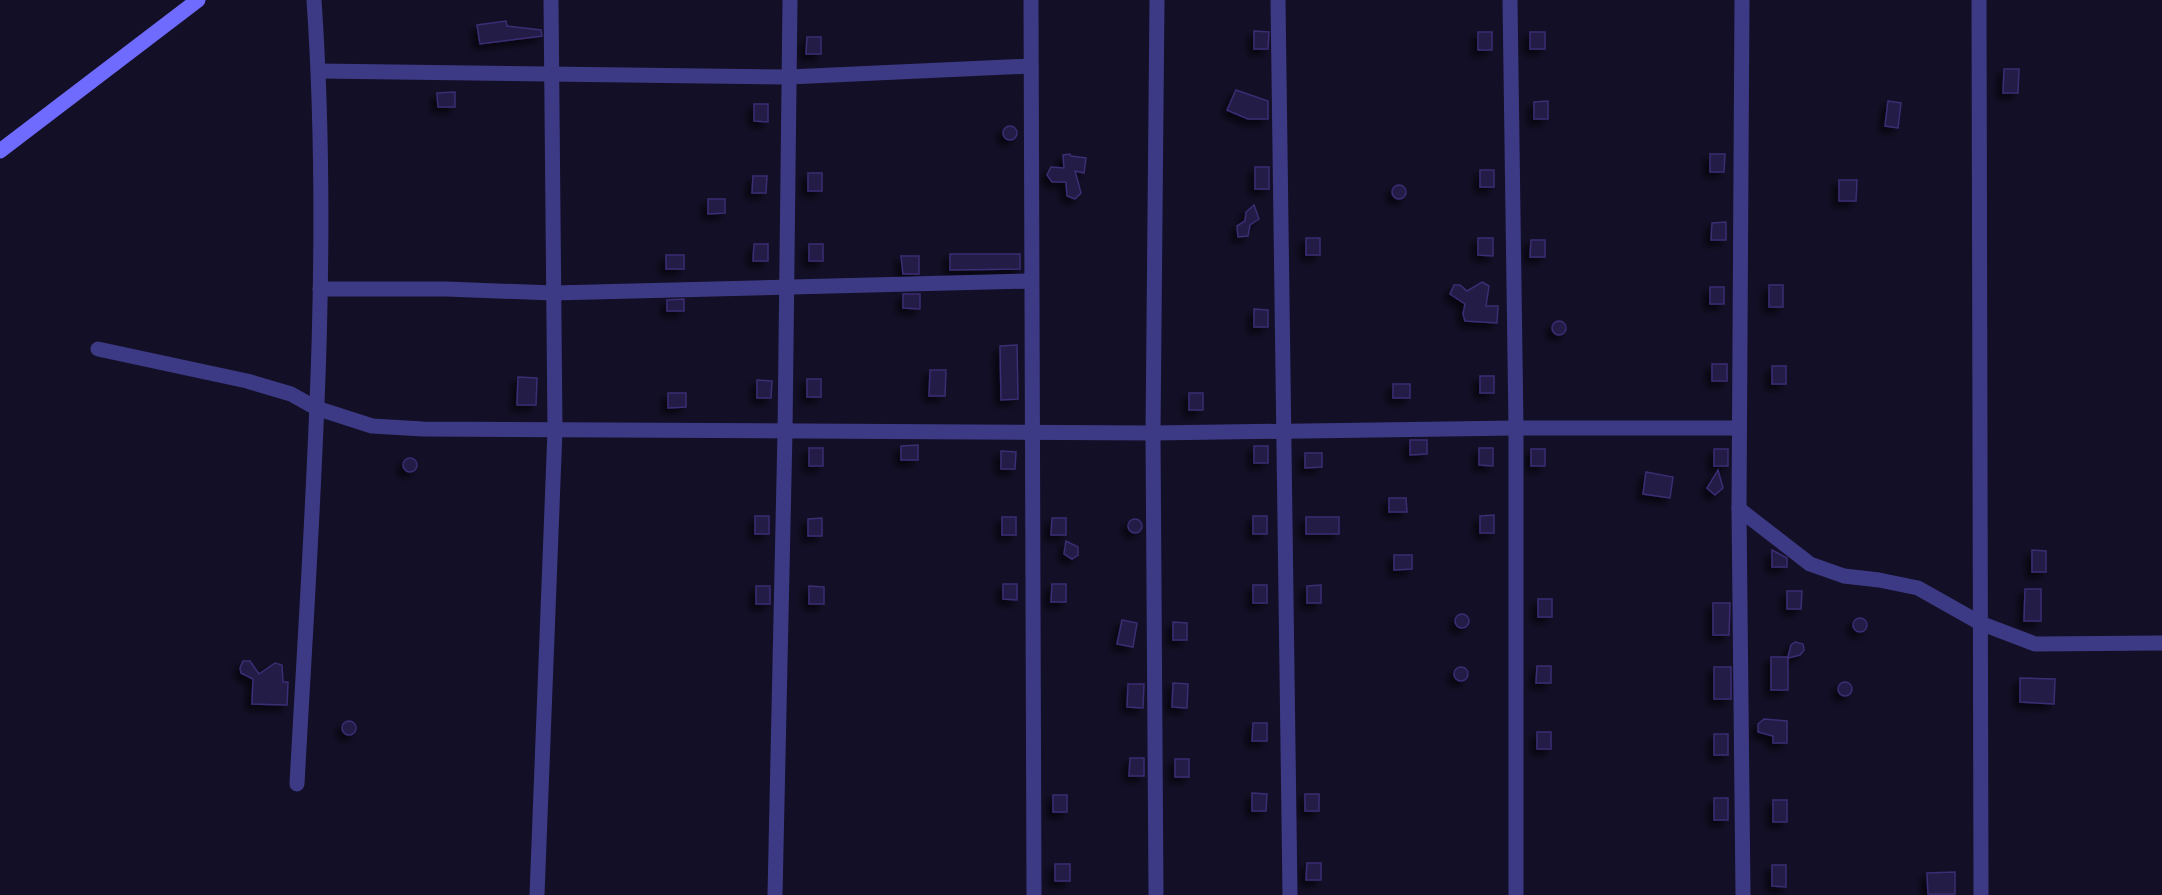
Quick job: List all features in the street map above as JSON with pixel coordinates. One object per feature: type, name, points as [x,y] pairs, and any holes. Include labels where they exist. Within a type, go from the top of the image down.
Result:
[{"type":"main road","points":[[0,151],[198,0]]},
{"type":"street","points":[[297,784],[320,289],[319,71],[314,0]]},
{"type":"street","points":[[537,895],[555,430],[550,0]]},
{"type":"street","points":[[775,895],[785,432],[790,0]]},
{"type":"street","points":[[1031,0],[1034,895]]},
{"type":"street","points":[[1156,895],[1153,433],[1157,0]]},
{"type":"street","points":[[1278,0],[1290,895]]},
{"type":"street","points":[[1510,0],[1516,428],[1516,895]]},
{"type":"street","points":[[1742,0],[1739,509],[1743,895]]},
{"type":"street","points":[[1978,0],[1981,895]]},
{"type":"street","points":[[319,71],[789,77],[1031,66]]},
{"type":"street","points":[[320,289],[446,289],[554,293],[1031,280]]},
{"type":"street","points":[[98,350],[247,381],[291,394],[316,408],[372,426],[555,430],[1153,433],[1516,428],[1739,428]]},
{"type":"street","points":[[1739,509],[1810,564],[1844,576],[1917,588],[1980,623],[2036,644],[2162,643]]},
{"type":"building","points":[[506,21],[507,26],[541,30],[542,36],[480,44],[477,25]]},
{"type":"building","points":[[1254,31],[1269,32],[1268,49],[1254,49]]},
{"type":"building","points":[[1478,32],[1492,32],[1492,50],[1478,50]]},
{"type":"building","points":[[1530,32],[1545,32],[1545,49],[1530,49]]},
{"type":"building","points":[[807,37],[821,37],[821,54],[806,54]]},
{"type":"building","points":[[2004,69],[2019,69],[2018,93],[2003,93]]},
{"type":"building","points":[[1236,90],[1268,101],[1268,119],[1248,119],[1227,110]]},
{"type":"building","points":[[455,92],[455,107],[438,107],[437,93]]},
{"type":"building","points":[[1548,101],[1548,119],[1534,119],[1534,102]]},
{"type":"building","points":[[1888,101],[1901,103],[1898,128],[1885,126]]},
{"type":"building","points":[[754,104],[768,104],[768,122],[754,121]]},
{"type":"building","points":[[1007,126],[1013,126],[1017,133],[1013,140],[1007,140],[1003,136],[1003,130]]},
{"type":"building","points":[[1070,154],[1086,158],[1084,173],[1075,171],[1081,193],[1075,199],[1067,196],[1066,182],[1052,182],[1047,175],[1051,167],[1064,168],[1063,155]]},
{"type":"building","points":[[1710,154],[1725,154],[1724,172],[1710,172]]},
{"type":"building","points":[[1255,167],[1269,167],[1269,189],[1255,189]]},
{"type":"building","points":[[1480,170],[1494,170],[1494,187],[1480,187]]},
{"type":"building","points":[[808,173],[822,173],[822,191],[808,191]]},
{"type":"building","points":[[753,176],[767,176],[766,193],[752,193]]},
{"type":"building","points":[[1839,180],[1857,180],[1856,201],[1839,201]]},
{"type":"building","points":[[1396,185],[1402,185],[1406,192],[1402,199],[1396,199],[1392,195],[1392,189]]},
{"type":"building","points":[[708,199],[725,199],[725,213],[708,214]]},
{"type":"building","points":[[1254,205],[1259,219],[1250,225],[1248,236],[1238,237],[1237,226],[1245,221],[1246,212]]},
{"type":"building","points":[[1726,222],[1726,240],[1711,240],[1712,223]]},
{"type":"building","points":[[1306,238],[1320,238],[1320,255],[1306,255]]},
{"type":"building","points":[[1478,238],[1493,238],[1493,256],[1478,255]]},
{"type":"building","points":[[1531,240],[1545,240],[1545,257],[1530,257]]},
{"type":"building","points":[[754,244],[768,244],[768,261],[753,261]]},
{"type":"building","points":[[809,244],[823,244],[823,261],[809,261]]},
{"type":"building","points":[[950,254],[1020,254],[1020,269],[950,270]]},
{"type":"building","points":[[666,255],[684,255],[684,269],[666,269]]},
{"type":"building","points":[[901,256],[919,256],[919,274],[903,274]]},
{"type":"building","points":[[1482,282],[1489,286],[1486,306],[1498,306],[1497,323],[1465,321],[1463,314],[1465,304],[1450,294],[1454,285],[1460,285],[1467,291]]},
{"type":"building","points":[[1769,285],[1783,285],[1783,307],[1769,307]]},
{"type":"building","points":[[1710,287],[1724,287],[1724,304],[1710,304]]},
{"type":"building","points":[[903,294],[920,294],[920,309],[903,308]]},
{"type":"building","points":[[684,299],[684,311],[667,311],[667,300]]},
{"type":"building","points":[[1254,309],[1268,310],[1268,327],[1254,327]]},
{"type":"building","points":[[1556,321],[1562,321],[1566,328],[1562,335],[1556,335],[1552,331],[1552,325]]},
{"type":"building","points":[[1017,345],[1018,399],[1001,400],[1000,346]]},
{"type":"building","points":[[1712,364],[1727,364],[1727,381],[1712,381]]},
{"type":"building","points":[[1772,366],[1786,366],[1786,384],[1772,384]]},
{"type":"building","points":[[930,370],[946,370],[945,396],[929,396]]},
{"type":"building","points":[[1480,376],[1494,376],[1494,393],[1480,393]]},
{"type":"building","points":[[518,377],[537,378],[536,405],[517,405]]},
{"type":"building","points":[[807,379],[821,379],[821,397],[807,397]]},
{"type":"building","points":[[757,380],[772,381],[771,398],[757,398]]},
{"type":"building","points":[[1393,384],[1410,384],[1410,398],[1393,398]]},
{"type":"building","points":[[668,393],[686,393],[686,407],[668,408]]},
{"type":"building","points":[[1189,393],[1203,393],[1203,410],[1189,410]]},
{"type":"building","points":[[1410,440],[1427,440],[1427,454],[1410,455]]},
{"type":"building","points":[[918,445],[918,460],[901,460],[901,446]]},
{"type":"building","points":[[1254,446],[1268,446],[1268,463],[1254,463]]},
{"type":"building","points":[[809,448],[823,448],[823,466],[809,466]]},
{"type":"building","points":[[1479,448],[1493,448],[1493,466],[1479,465]]},
{"type":"building","points":[[1531,449],[1545,449],[1545,466],[1531,466]]},
{"type":"building","points":[[1714,449],[1728,449],[1728,466],[1714,466]]},
{"type":"building","points":[[1001,451],[1016,452],[1015,469],[1001,469]]},
{"type":"building","points":[[1305,453],[1322,453],[1322,467],[1305,468]]},
{"type":"building","points":[[407,458],[413,458],[417,465],[413,472],[407,472],[403,468],[403,462]]},
{"type":"building","points":[[1718,470],[1723,488],[1715,495],[1707,488]]},
{"type":"building","points":[[1646,472],[1673,477],[1670,498],[1643,494]]},
{"type":"building","points":[[1389,498],[1406,498],[1407,512],[1389,512]]},
{"type":"building","points":[[1494,515],[1494,533],[1480,533],[1480,516]]},
{"type":"building","points":[[755,516],[769,516],[769,534],[755,534]]},
{"type":"building","points":[[1253,516],[1267,516],[1267,534],[1253,534]]},
{"type":"building","points":[[1002,517],[1016,517],[1016,535],[1002,535]]},
{"type":"building","points":[[1306,517],[1339,517],[1339,534],[1306,534]]},
{"type":"building","points":[[822,518],[822,536],[808,536],[808,519]]},
{"type":"building","points":[[1052,518],[1066,518],[1066,535],[1051,535]]},
{"type":"building","points":[[1132,519],[1138,519],[1142,526],[1138,533],[1132,533],[1128,529],[1128,523]]},
{"type":"building","points":[[1066,541],[1078,547],[1078,555],[1072,559],[1064,554]]},
{"type":"building","points":[[1772,550],[1787,558],[1787,567],[1772,567]]},
{"type":"building","points":[[2032,550],[2046,551],[2046,572],[2032,572]]},
{"type":"building","points":[[1394,555],[1412,555],[1412,569],[1394,570]]},
{"type":"building","points":[[1003,584],[1017,584],[1017,600],[1003,599]]},
{"type":"building","points":[[1052,584],[1066,584],[1066,602],[1051,602]]},
{"type":"building","points":[[1253,585],[1267,585],[1267,603],[1253,603]]},
{"type":"building","points":[[1321,585],[1321,603],[1307,603],[1307,586]]},
{"type":"building","points":[[756,586],[770,586],[770,604],[756,604]]},
{"type":"building","points":[[809,586],[824,587],[824,604],[809,604]]},
{"type":"building","points":[[2025,589],[2041,589],[2041,621],[2024,621]]},
{"type":"building","points":[[1787,591],[1802,591],[1801,609],[1787,609]]},
{"type":"building","points":[[1538,599],[1552,599],[1552,617],[1538,617]]},
{"type":"building","points":[[1713,603],[1730,603],[1729,635],[1713,635]]},
{"type":"building","points":[[1459,614],[1465,614],[1469,621],[1465,628],[1459,628],[1455,624],[1455,618]]},
{"type":"building","points":[[1857,618],[1863,618],[1867,625],[1863,632],[1857,632],[1853,628],[1853,622]]},
{"type":"building","points":[[1122,620],[1137,623],[1133,647],[1117,644]]},
{"type":"building","points":[[1173,622],[1187,623],[1187,640],[1173,640]]},
{"type":"building","points":[[1795,642],[1803,644],[1804,650],[1800,655],[1788,658],[1788,690],[1771,690],[1771,657],[1788,657],[1791,645]]},
{"type":"building","points":[[243,661],[250,661],[259,674],[275,663],[282,665],[283,682],[288,682],[287,705],[252,704],[253,679],[241,673],[240,668]]},
{"type":"building","points":[[1537,666],[1551,666],[1551,683],[1536,683]]},
{"type":"building","points":[[1458,667],[1464,667],[1468,674],[1464,681],[1458,681],[1454,677],[1454,671]]},
{"type":"building","points":[[1714,667],[1731,667],[1731,699],[1714,699]]},
{"type":"building","points":[[2020,678],[2055,679],[2054,704],[2020,702]]},
{"type":"building","points":[[1842,682],[1848,682],[1852,689],[1848,696],[1842,696],[1838,692],[1838,686]]},
{"type":"building","points":[[1173,683],[1188,684],[1187,708],[1172,707]]},
{"type":"building","points":[[1128,684],[1144,684],[1143,708],[1127,707]]},
{"type":"building","points":[[1764,719],[1787,721],[1787,743],[1773,743],[1773,736],[1758,732],[1758,724]]},
{"type":"building","points":[[346,721],[352,721],[356,728],[352,735],[346,735],[342,731],[342,725]]},
{"type":"building","points":[[1253,723],[1267,723],[1267,741],[1252,741]]},
{"type":"building","points":[[1537,732],[1551,732],[1551,749],[1537,749]]},
{"type":"building","points":[[1714,734],[1728,734],[1728,755],[1714,755]]},
{"type":"building","points":[[1130,758],[1144,758],[1144,776],[1129,776]]},
{"type":"building","points":[[1175,759],[1189,759],[1189,777],[1175,777]]},
{"type":"building","points":[[1252,793],[1267,794],[1266,811],[1252,811]]},
{"type":"building","points":[[1305,794],[1319,794],[1319,811],[1305,811]]},
{"type":"building","points":[[1053,795],[1067,795],[1067,812],[1053,812]]},
{"type":"building","points":[[1714,798],[1728,798],[1728,820],[1714,820]]},
{"type":"building","points":[[1773,800],[1787,800],[1787,822],[1773,822]]},
{"type":"building","points":[[1307,863],[1321,863],[1321,880],[1306,880]]},
{"type":"building","points":[[1055,864],[1070,864],[1070,881],[1055,881]]},
{"type":"building","points":[[1772,865],[1786,865],[1786,887],[1772,886]]},
{"type":"building","points":[[1955,872],[1955,894],[1928,894],[1927,873]]}]
